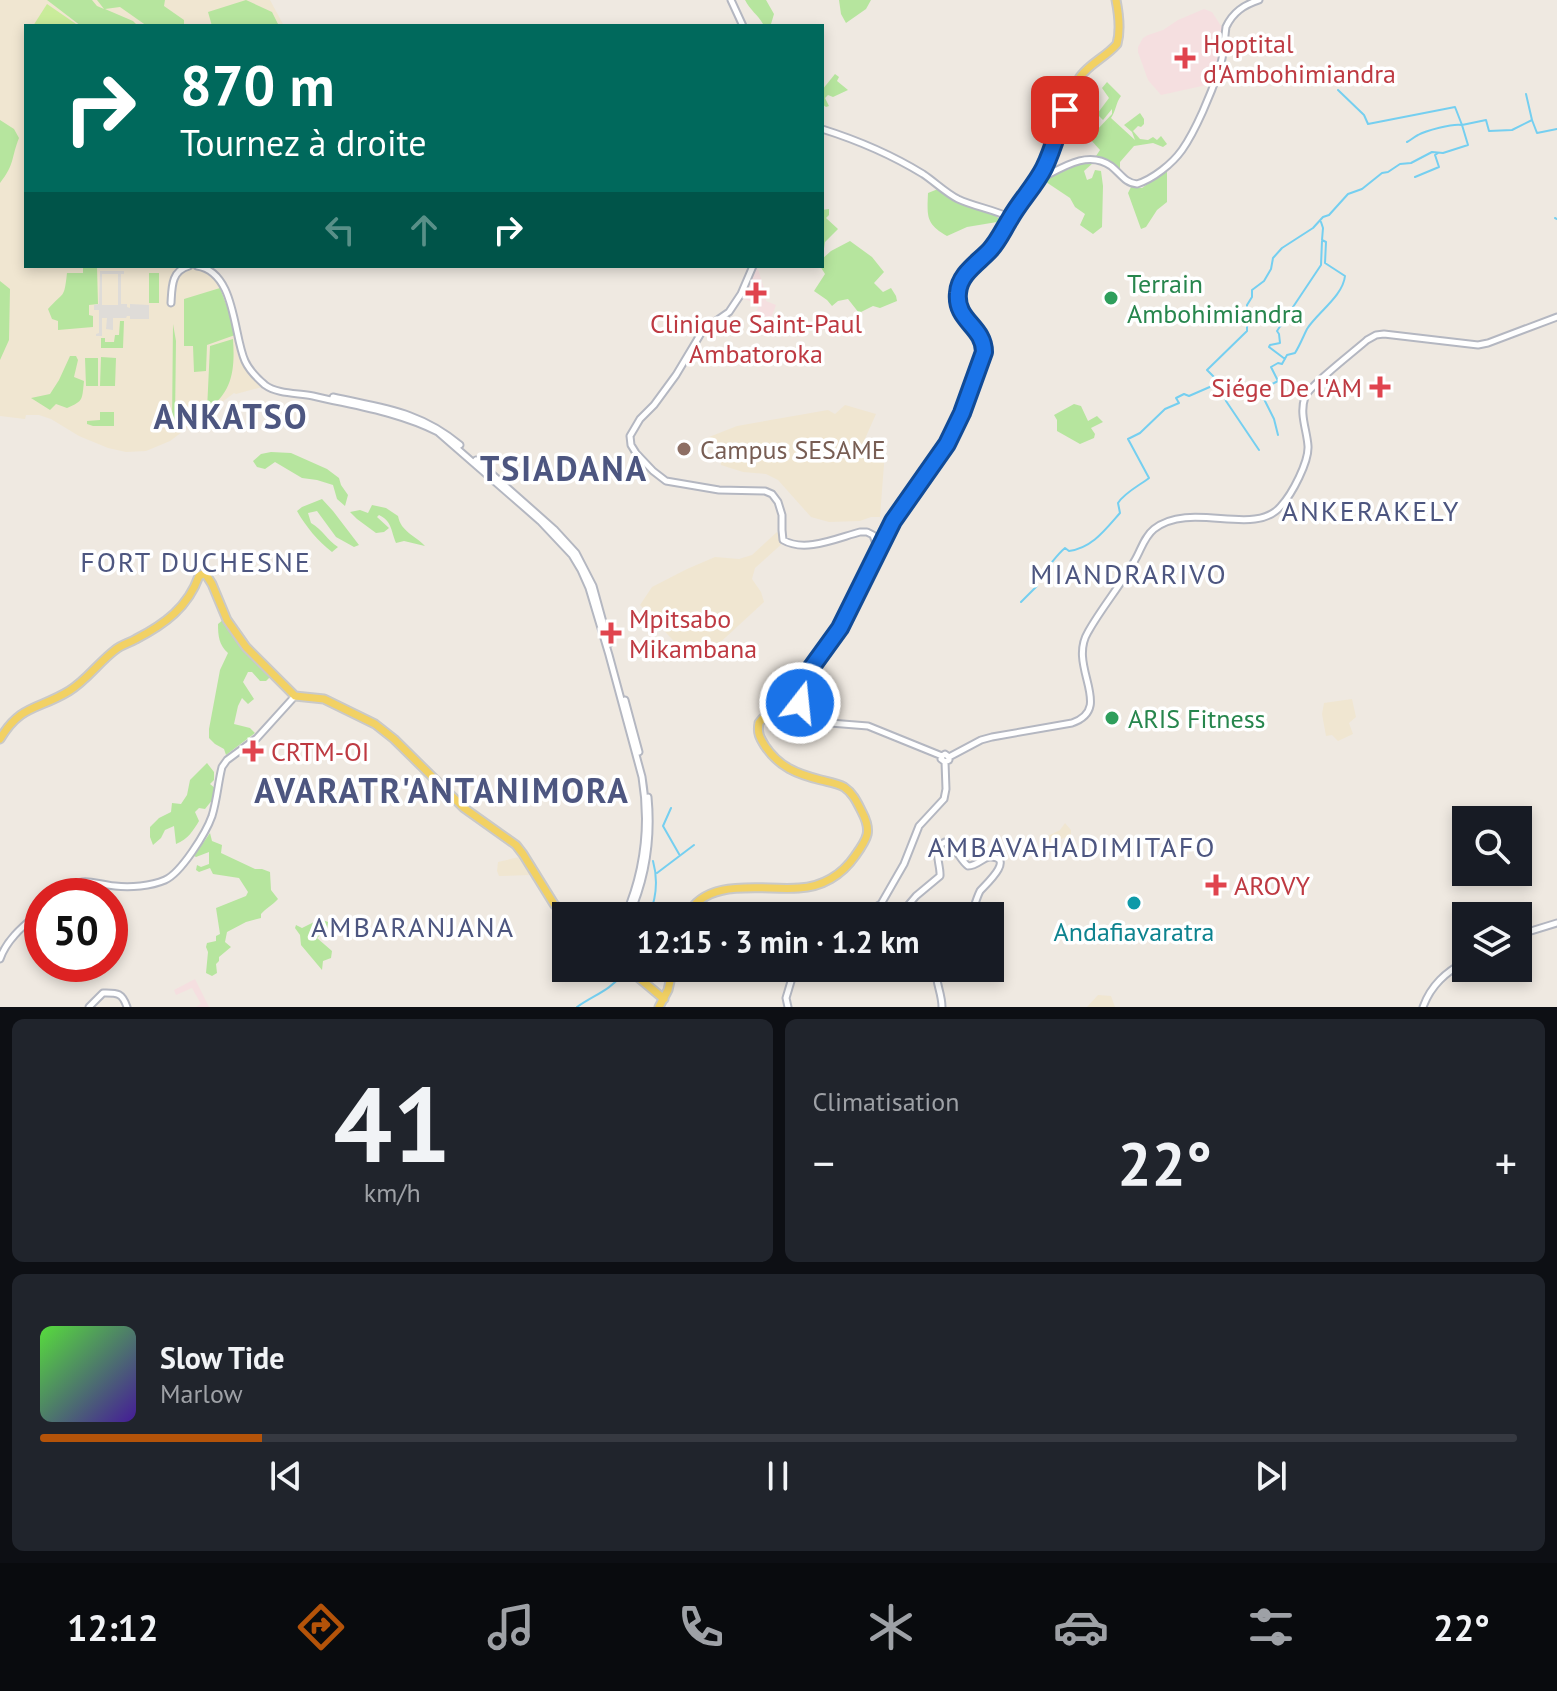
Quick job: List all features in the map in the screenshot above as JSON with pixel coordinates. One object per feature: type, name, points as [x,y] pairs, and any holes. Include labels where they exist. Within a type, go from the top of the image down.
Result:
[{"type":"main road","points":[[699,902],[727,889],[803,888],[824,882],[844,869],[865,841],[868,823],[852,794],[835,783],[788,769],[775,758],[759,735],[759,723],[764,716],[787,707],[801,706],[801,682],[840,628],[898,513],[947,444],[980,366],[984,347],[977,331],[960,311],[957,297],[959,283],[998,241],[1037,181],[1079,78],[1117,44],[1119,15],[1116,0]]},
{"type":"main road","points":[[0,739],[8,725],[19,715],[66,693],[82,682],[116,648],[152,631],[173,616],[194,590],[199,576],[207,574],[227,620],[246,647],[295,696],[324,699],[375,724],[394,739],[464,808],[516,845],[553,902]]},
{"type":"main road","points":[[643,982],[663,1003],[670,982]]},
{"type":"main road","points":[[647,985],[659,990],[665,990],[669,985]]},
{"type":"street","points":[[731,0],[742,24]]},
{"type":"street","points":[[1037,181],[1086,159],[1107,163],[1126,181],[1137,184],[1167,165],[1183,148],[1201,112],[1219,70],[1229,21],[1242,7],[1259,0]]},
{"type":"street","points":[[824,130],[903,163],[955,198],[996,210],[1011,218]]},
{"type":"street","points":[[171,303],[172,283],[184,268]]},
{"type":"street","points":[[202,268],[210,271],[228,296],[245,361],[265,385],[390,413],[438,432],[540,521],[572,555],[589,588],[639,765],[645,798],[642,866],[631,902]]},
{"type":"street","points":[[752,268],[729,312],[703,330],[676,375],[632,429],[631,445],[666,481],[719,490],[765,491],[772,494],[782,515],[783,540],[792,545],[806,546],[867,532],[873,535],[877,552]]},
{"type":"street","points":[[801,706],[830,723],[865,725],[945,758],[981,740],[1084,718],[1092,702],[1082,661],[1083,641],[1135,561],[1146,538],[1161,524],[1177,518],[1251,520],[1279,509],[1297,481],[1308,452],[1302,414],[1307,393],[1367,340],[1384,334],[1469,345],[1483,344],[1557,317]]},
{"type":"street","points":[[128,886],[166,880],[173,875],[204,834],[212,815],[222,767],[257,738],[295,696]]},
{"type":"street","points":[[882,902],[904,864],[919,826],[944,799],[945,758]]},
{"type":"street","points":[[910,902],[939,878],[937,848],[945,842],[951,844],[968,866],[975,866],[989,857],[996,858],[999,864],[996,875],[981,890],[976,902]]},
{"type":"street","points":[[1532,931],[1557,923]]},
{"type":"street","points":[[0,959],[14,935],[24,926]]},
{"type":"street","points":[[1423,1007],[1438,981],[1452,970]]},
{"type":"street","points":[[788,1007],[786,998],[791,982]]},
{"type":"street","points":[[937,982],[942,1007]]},
{"type":"street","points":[[89,1007],[103,993],[117,993],[124,998],[127,1007]]},
{"type":"shaded area","points":[[0,0],[270,0],[283,24],[24,24],[24,268],[209,268],[229,312],[238,355],[262,387],[234,393],[170,441],[146,451],[126,452],[108,448],[39,415],[26,415],[25,419],[0,416]]},
{"type":"shaded area","points":[[1204,9],[1212,12],[1223,29],[1217,69],[1211,84],[1161,95],[1148,80],[1138,47],[1148,35]]},
{"type":"shaded area","name":"Clinique Saint-Paul Ambatoroka","points":[[758,268],[766,301],[776,305],[769,324],[754,314],[758,308],[756,303],[744,299]]},
{"type":"shaded area","points":[[100,271],[124,271],[121,274],[121,304],[127,304],[130,308],[130,304],[149,305],[149,319],[130,319],[130,316],[113,318],[113,330],[106,329],[107,318],[102,318],[102,336],[96,336],[99,333],[99,310],[94,310],[94,305],[99,304]],"holes":[[[102,274],[118,274],[118,305],[102,305]]]},
{"type":"shaded area","points":[[845,405],[876,414],[864,441],[885,451],[880,517],[829,522],[811,517],[778,480],[766,474],[743,472],[721,465],[719,448],[704,439],[737,426],[828,410],[835,414]]},
{"type":"shaded area","points":[[777,532],[785,541],[755,568],[752,579],[764,602],[713,649],[685,653],[640,605],[652,587],[715,557],[739,559],[752,555]]},
{"type":"shaded area","points":[[1352,699],[1356,717],[1349,723],[1353,734],[1338,741],[1332,735],[1326,736],[1322,714],[1324,703]]},
{"type":"shaded area","points":[[1065,823],[1071,835],[1047,845],[1044,838],[1060,830]]},
{"type":"shaded area","points":[[519,857],[531,875],[499,876],[498,862]]},
{"type":"shaded area","points":[[195,979],[209,1007],[196,1007],[201,1004],[192,988],[176,995],[174,990]]},
{"type":"shaded area","points":[[1098,995],[1111,996],[1115,1007],[1087,1007]]},
{"type":"green space","points":[[47,0],[92,0],[104,9],[97,0],[165,0],[164,6],[184,20],[184,24],[144,24],[120,7],[105,9],[136,24],[78,24]]},
{"type":"green space","points":[[246,0],[272,12],[278,24],[211,24],[208,12]]},
{"type":"green space","points":[[745,0],[766,0],[774,14],[771,24],[763,24]]},
{"type":"green space","points":[[839,0],[871,0],[866,9],[846,23]]},
{"type":"green space","points":[[47,4],[76,24],[34,24]]},
{"type":"green space","points":[[835,74],[839,77],[837,81],[848,90],[833,97],[828,95],[825,98],[829,106],[826,107],[824,106],[824,88]]},
{"type":"green space","points":[[1107,82],[1121,96],[1111,118],[1135,140],[1124,125],[1140,113],[1144,124],[1133,131],[1140,139],[1153,137],[1157,140],[1161,136],[1167,144],[1163,147],[1153,143],[1134,146],[1120,162],[1120,170],[1096,156],[1100,150],[1090,139],[1095,131],[1086,134],[1076,131],[1064,141],[1083,117],[1090,120],[1096,131],[1112,114],[1112,109],[1103,120],[1097,114],[1109,98],[1102,88]]},
{"type":"green space","points":[[0,120],[14,129],[19,138],[10,166],[0,183]]},
{"type":"green space","points":[[1085,162],[1093,163],[1084,171],[1087,180],[1092,178],[1095,170],[1101,171],[1103,186],[1102,227],[1093,234],[1080,225],[1085,214],[1075,207],[1070,198],[1043,180]]},
{"type":"green space","points":[[1167,170],[1167,202],[1141,229],[1128,193],[1131,187],[1142,188]]},
{"type":"green space","points":[[938,189],[958,202],[1003,221],[967,227],[947,236],[935,228],[928,214],[928,193]]},
{"type":"green space","points":[[829,209],[826,218],[838,229],[825,242],[824,248],[824,210]]},
{"type":"green space","points":[[850,241],[872,257],[884,272],[874,283],[883,292],[891,288],[897,301],[880,308],[873,306],[859,313],[848,299],[832,306],[814,291],[825,274],[821,268],[824,268],[824,257]]},
{"type":"green space","points":[[83,268],[97,268],[98,304],[89,305],[93,327],[58,330],[58,321],[52,319],[48,309],[64,292],[67,273],[83,273]]},
{"type":"green space","points":[[149,273],[159,273],[159,303],[149,303]]},
{"type":"green space","points":[[0,281],[10,289],[9,340],[0,360]]},
{"type":"green space","points":[[220,288],[235,335],[207,345],[206,371],[194,372],[193,346],[184,346],[184,299]]},
{"type":"green space","points":[[120,321],[124,321],[123,348],[101,348],[101,338],[105,338],[105,342],[114,342],[115,335],[119,335]]},
{"type":"green space","points":[[173,324],[176,341],[175,419],[185,419],[172,424]]},
{"type":"green space","points":[[233,339],[233,360],[227,388],[207,410],[210,346]]},
{"type":"green space","points":[[70,356],[76,356],[78,360],[74,377],[84,381],[81,399],[67,408],[56,404],[50,410],[31,398],[50,394]]},
{"type":"green space","points":[[101,357],[116,358],[115,386],[100,386]]},
{"type":"green space","points":[[85,358],[98,358],[98,386],[86,386]]},
{"type":"green space","points":[[1074,404],[1081,406],[1088,421],[1097,416],[1103,422],[1091,428],[1094,438],[1080,444],[1057,431],[1054,415]]},
{"type":"green space","points":[[100,412],[114,412],[114,426],[87,424],[87,421],[100,420]]},
{"type":"green space","points":[[291,453],[327,469],[339,478],[348,495],[345,506],[337,499],[333,485],[302,478],[275,462],[265,469],[257,467],[253,461],[261,454]]},
{"type":"green space","points":[[322,499],[359,545],[354,547],[336,537],[317,511],[308,513],[311,523],[338,547],[332,552],[308,528],[297,511]]},
{"type":"green space","points":[[372,505],[386,508],[398,516],[405,530],[425,546],[404,541],[396,543],[389,523],[379,515],[377,517],[389,528],[376,533],[350,512],[360,510],[368,513]]},
{"type":"green space","points":[[224,619],[272,675],[266,681],[260,681],[248,672],[243,682],[254,699],[248,704],[242,698],[234,724],[250,728],[255,733],[226,755],[224,749],[209,738],[220,670],[228,653],[218,632],[218,624]]},
{"type":"green space","points":[[207,763],[214,772],[214,780],[210,784],[216,789],[205,809],[199,808],[195,812],[199,821],[195,828],[176,844],[174,826],[165,830],[153,845],[150,827],[171,812],[172,803],[181,804],[187,795],[190,780]]},
{"type":"green space","points":[[210,833],[212,841],[222,845],[221,853],[255,869],[270,872],[271,890],[278,899],[261,914],[261,918],[227,932],[225,942],[231,947],[219,957],[217,973],[212,976],[206,973],[206,947],[207,943],[216,941],[216,936],[220,934],[216,908],[246,896],[248,892],[239,878],[213,874],[210,868],[199,872],[196,870],[197,865],[209,864],[209,852],[194,856]]},
{"type":"green space","points":[[320,919],[328,922],[327,929],[317,938],[332,951],[331,958],[323,961],[322,970],[301,945],[295,928],[296,925],[302,928]]},
{"type":"waterway","points":[[1338,90],[1364,115],[1368,124],[1455,107],[1462,125],[1433,130],[1407,142]]},
{"type":"waterway","points":[[1526,94],[1532,120]]},
{"type":"waterway","points":[[1021,602],[1037,586],[1037,577],[1065,548],[1069,551],[1077,549],[1098,537],[1120,513],[1118,503],[1121,499],[1149,478],[1128,439],[1140,433],[1165,409],[1179,403],[1176,398],[1222,385],[1207,370],[1247,331],[1247,305],[1252,290],[1264,281],[1273,258],[1282,248],[1329,215],[1348,194],[1362,189],[1382,173],[1432,152],[1443,153],[1468,145],[1462,125],[1486,120],[1489,131],[1512,130],[1532,120],[1537,133],[1557,129]]},
{"type":"waterway","points":[[1415,177],[1439,167],[1435,155],[1438,153]]},
{"type":"waterway","points":[[1278,435],[1264,399],[1270,385],[1278,381],[1271,367],[1282,364],[1287,355],[1295,353],[1311,323],[1340,290],[1345,276],[1325,263],[1326,242],[1322,240],[1321,222]]},
{"type":"waterway","points":[[1285,359],[1269,347],[1280,343],[1277,331],[1283,322],[1297,321],[1293,316],[1296,309],[1293,307],[1321,265],[1322,241]]},
{"type":"waterway","points":[[1222,386],[1226,401],[1259,450]]},
{"type":"waterway","points":[[671,808],[663,826],[679,854]]},
{"type":"waterway","points":[[657,873],[694,845]]},
{"type":"waterway","points":[[653,861],[656,889],[653,902]]},
{"type":"waterway","points":[[577,1007],[615,982]]},
{"type":"place","name":"Hoptital d'Ambohimiandra","points":[[1185,58]]},
{"type":"place","name":"Clinique Saint-Paul Ambatoroka","points":[[756,293]]},
{"type":"place","name":"Terrain Ambohimiandra","points":[[1111,298]]},
{"type":"place","name":"Siége De l'AM","points":[[1380,387]]},
{"type":"place","name":"Campus SESAME","points":[[684,449]]},
{"type":"place","name":"Mpitsabo Mikambana","points":[[611,633]]},
{"type":"place","name":"ARIS Fitness","points":[[1112,718]]},
{"type":"place","name":"CRTM-OI","points":[[253,751]]},
{"type":"place","name":"AROVY","points":[[1216,885]]},
{"type":"place","name":"Andafiavaratra","points":[[1134,903]]},
{"type":"district","name":"ANKATSO","points":[[231,416]]},
{"type":"district","name":"TSIADANA","points":[[564,468]]},
{"type":"district","name":"ANKERAKELY","points":[[1371,510]]},
{"type":"district","name":"FORT DUCHESNE","points":[[196,561]]},
{"type":"district","name":"MIANDRARIVO","points":[[1129,573]]},
{"type":"district","name":"AVARATR'ANTANIMORA","points":[[442,790]]},
{"type":"district","name":"AMBAVAHADIMITAFO","points":[[1072,846]]},
{"type":"district","name":"AMBARANJANA","points":[[413,926]]},
{"type":"route","points":[[800,703],[801,682],[848,614],[885,534],[954,433],[984,352],[980,337],[960,311],[957,297],[959,283],[998,241],[1037,181],[1046,165],[1065,110]]}]
